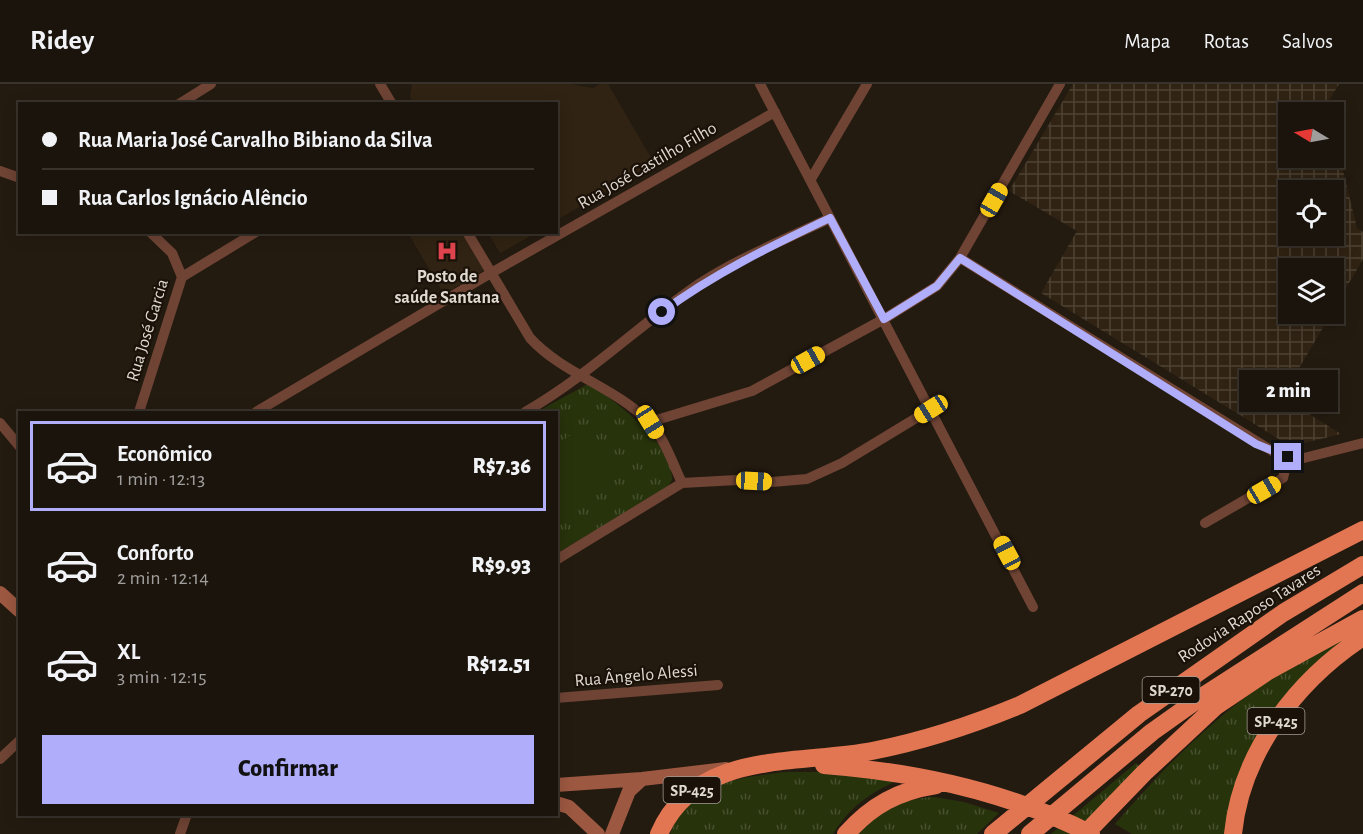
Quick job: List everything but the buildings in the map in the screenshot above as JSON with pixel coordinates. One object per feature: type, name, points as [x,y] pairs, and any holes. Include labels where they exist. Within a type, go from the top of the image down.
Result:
[{"type":"highway","points":[[788,762],[871,751],[972,724],[1010,709],[1363,530]]},
{"type":"highway","name":"Rodovia Raposo Tavares","points":[[993,834],[1138,714],[1273,619],[1363,565]]},
{"type":"highway","name":"SP-270","points":[[1030,834],[1152,732],[1197,700],[1363,593]]},
{"type":"highway","points":[[1085,834],[1144,773],[1216,706],[1268,670],[1363,619]]},
{"type":"highway","name":"SP-425","points":[[1233,834],[1238,801],[1247,777],[1278,719],[1318,670],[1363,637]]},
{"type":"highway","name":"SP-425","points":[[658,834],[671,810],[687,793],[709,780],[743,767],[788,762],[855,767],[971,787],[1014,800],[1091,834]]},
{"type":"highway","points":[[846,834],[864,814],[894,795],[950,783]]},
{"type":"street","points":[[182,102],[211,84]]},
{"type":"street","points":[[380,84],[391,102]]},
{"type":"street","points":[[760,84],[1034,607]]},
{"type":"street","points":[[810,179],[867,84]]},
{"type":"street","points":[[650,422],[752,391],[884,319],[937,286],[960,258],[1060,84]]},
{"type":"street","name":"Rua José Castilho Filho","points":[[258,411],[491,273],[775,112]]},
{"type":"street","points":[[0,171],[18,177]]},
{"type":"street","points":[[527,411],[584,376],[700,284],[734,264],[830,218]]},
{"type":"street","name":"Rua José Garcia","points":[[139,411],[182,278],[172,253],[152,234]]},
{"type":"street","points":[[182,278],[253,234]]},
{"type":"street","points":[[468,234],[530,338],[540,349],[609,391],[650,422],[682,483]]},
{"type":"street","points":[[960,258],[1256,444],[1288,457],[1304,458],[1363,443]]},
{"type":"street","points":[[558,559],[682,483],[737,480],[772,482],[807,478],[842,463],[931,409]]},
{"type":"street","points":[[0,423],[18,445]]},
{"type":"street","points":[[1205,524],[1283,478],[1288,457]]},
{"type":"street","points":[[0,593],[18,601]]},
{"type":"street","points":[[0,593],[18,609]]},
{"type":"street","name":"Rua Ângelo Alessi","points":[[558,698],[718,685]]},
{"type":"street","points":[[0,759],[18,742]]},
{"type":"street","points":[[558,784],[642,779],[743,767]]},
{"type":"street","points":[[612,834],[628,791],[642,779]]},
{"type":"street","points":[[558,804],[569,807],[598,834]]},
{"type":"street","points":[[180,834],[186,816]]},
{"type":"shaded area","points":[[412,84],[571,84],[593,88],[600,84],[608,84],[654,163],[558,219],[558,102],[412,102],[410,97]]},
{"type":"shaded area","points":[[1073,84],[1339,84],[1328,102],[1278,102],[1278,168],[1342,168],[1357,228],[1363,232],[1363,259],[1344,292],[1344,258],[1278,258],[1278,324],[1325,324],[1282,397],[1341,434],[1304,443],[1282,441],[1041,293],[1077,231],[1009,191]]},
{"type":"shaded area","name":"Posto de saúde Santana","points":[[409,234],[465,234],[486,269],[444,294]]},
{"type":"shaded area","points":[[489,234],[534,234],[500,253]]},
{"type":"green space","points":[[586,385],[596,387],[632,416],[655,440],[670,467],[672,480],[667,488],[558,552],[558,411],[539,411]]},
{"type":"green space","points":[[588,424],[617,470],[558,508],[558,443]]},
{"type":"green space","points":[[1363,624],[1279,708],[1227,834],[1132,834],[1115,824],[1171,763],[1232,708],[1276,675]]},
{"type":"green space","points":[[1136,763],[1139,766],[1076,834],[1051,834]]},
{"type":"green space","points":[[784,772],[840,772],[897,781],[860,802],[833,834],[670,834],[679,816],[702,793],[732,781]]},
{"type":"green space","points":[[934,797],[964,802],[999,813],[977,834],[856,834],[891,808],[921,798]]},
{"type":"place","name":"Posto de saúde Santana","points":[[447,251]]},
{"type":"route","points":[[662,312],[700,284],[734,264],[830,218],[884,319],[937,286],[960,258],[1256,444],[1288,457]]}]
